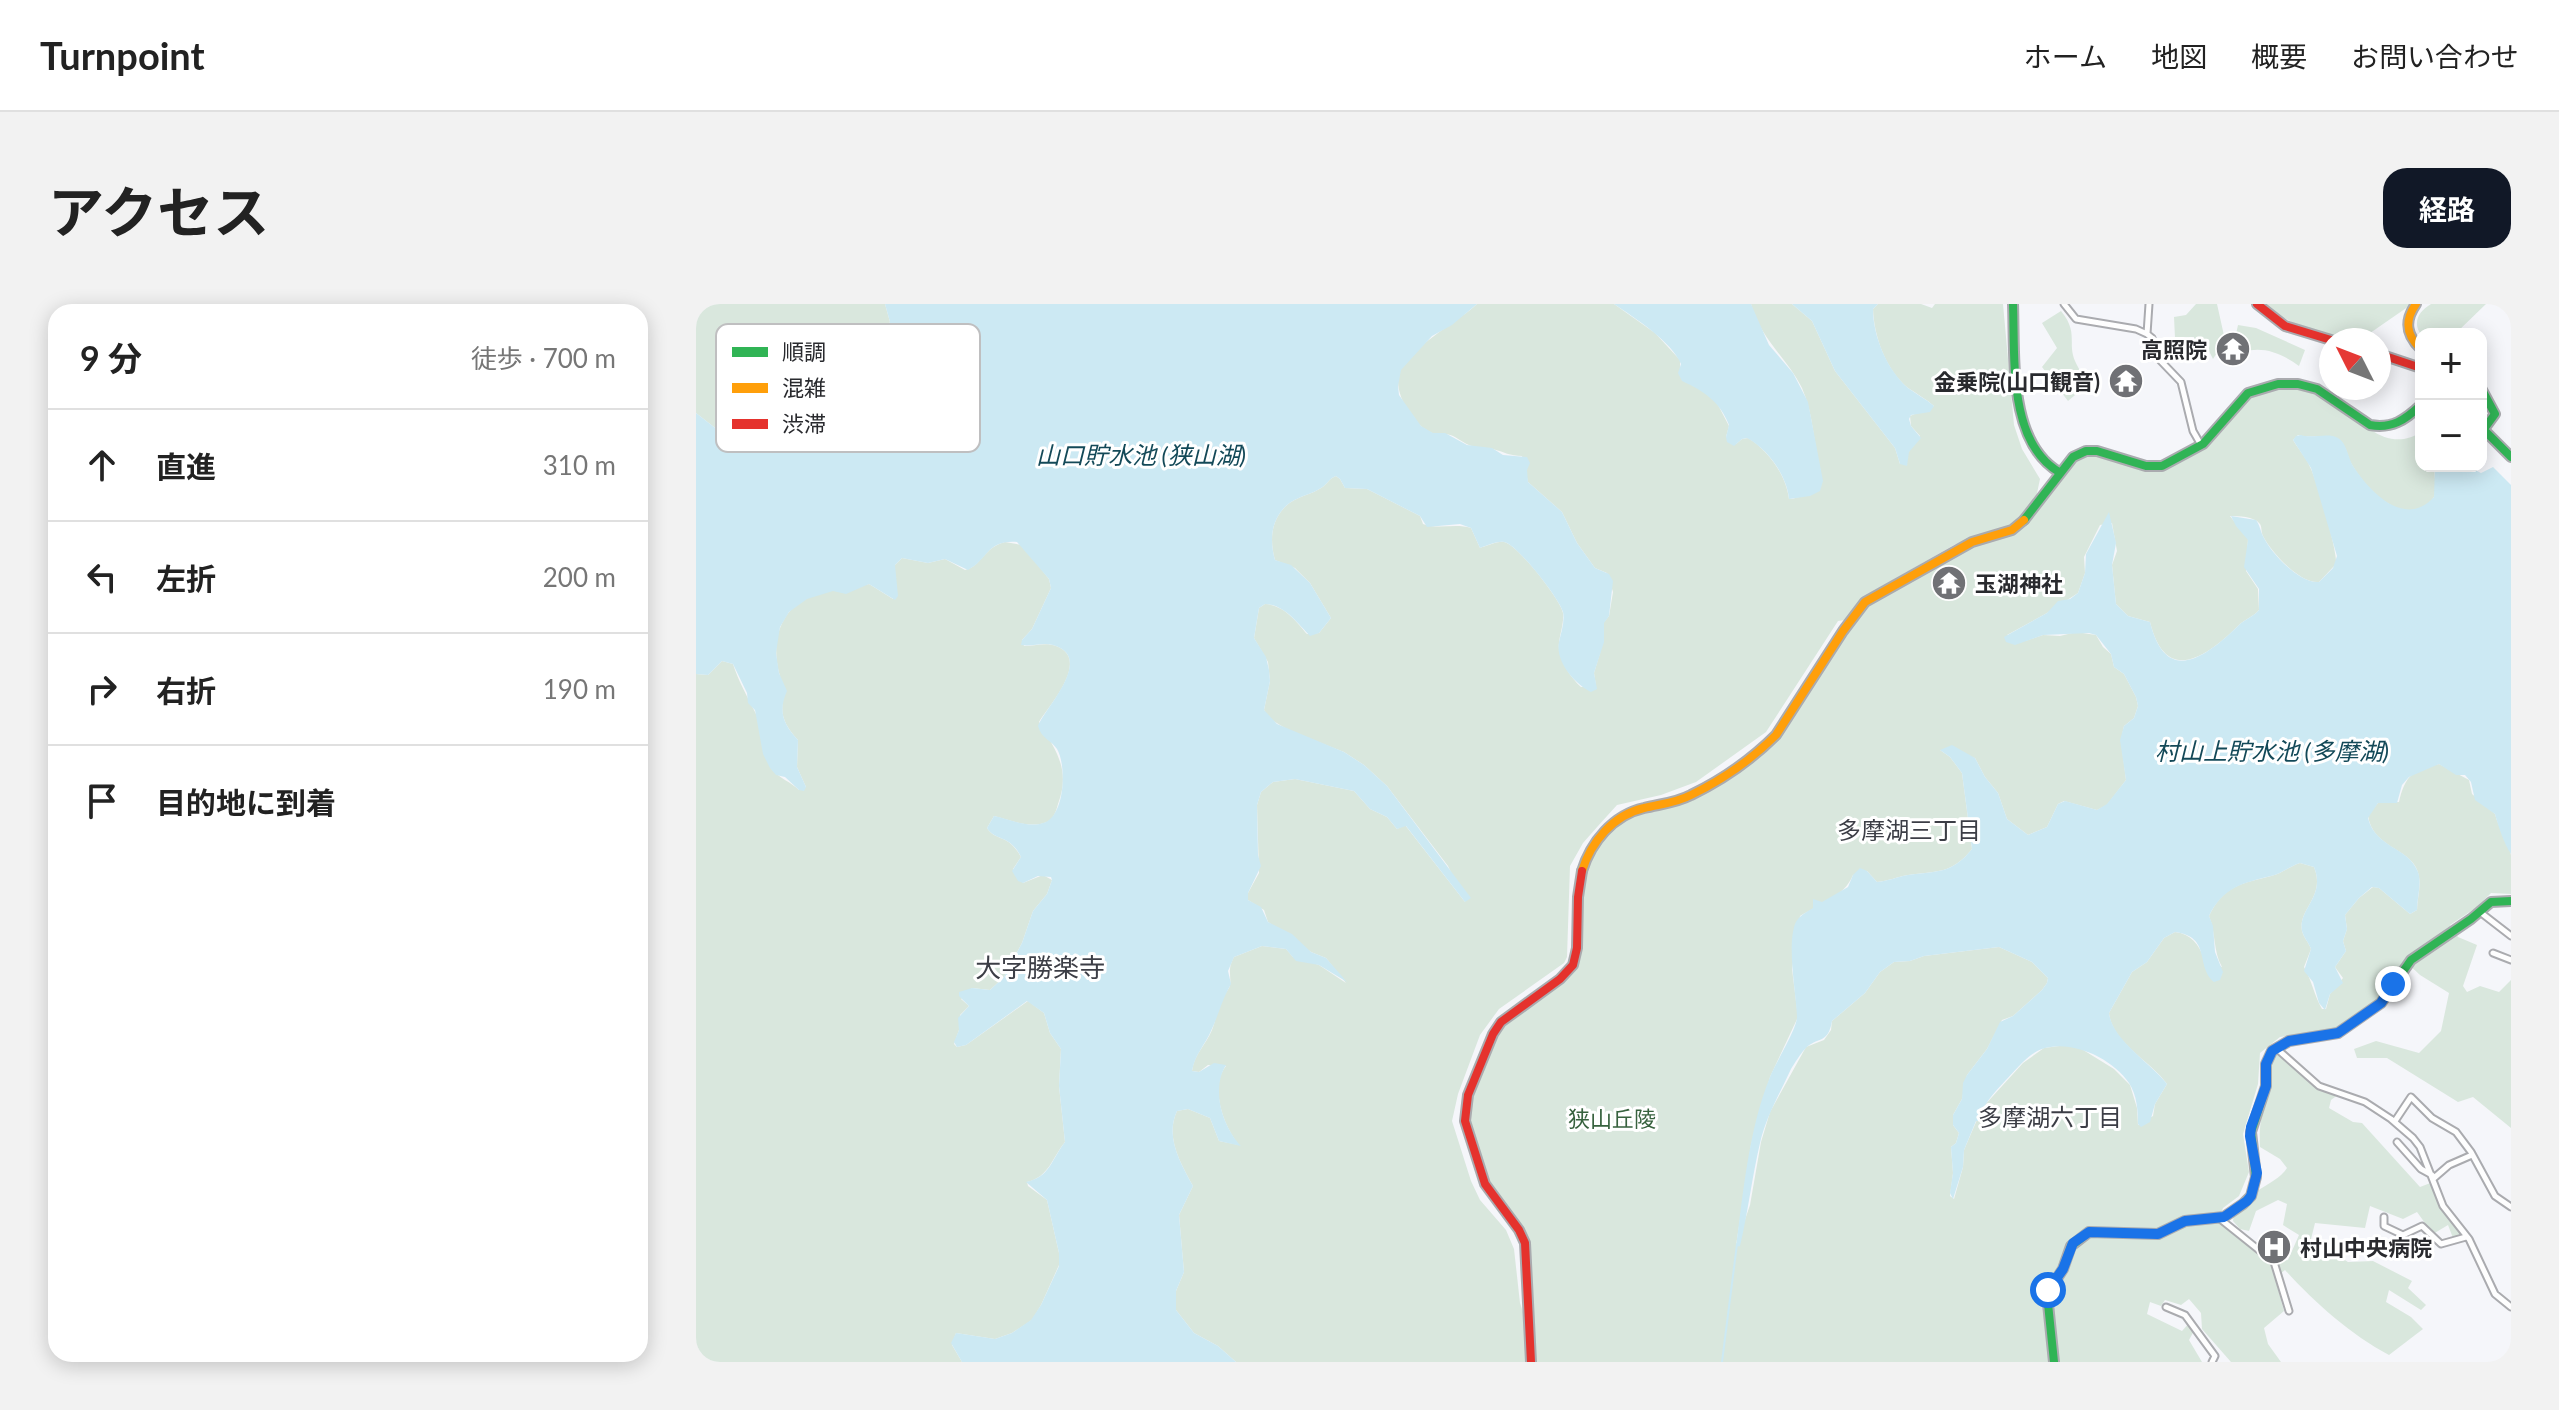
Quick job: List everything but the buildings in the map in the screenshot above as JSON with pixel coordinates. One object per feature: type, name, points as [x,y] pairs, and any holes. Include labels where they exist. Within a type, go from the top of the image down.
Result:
[{"type":"main road","points":[[2013,304],[2023,420],[2038,456],[2059,472]]},
{"type":"main road","points":[[2257,304],[2285,326],[2319,336]]},
{"type":"main road","points":[[2415,344],[2407,326],[2408,317],[2416,304]]},
{"type":"main road","points":[[2391,358],[2415,366]]},
{"type":"main road","points":[[1531,1362],[1525,1243],[1485,1184],[1466,1128],[1465,1104],[1493,1034],[1501,1022],[1571,969],[1578,944],[1579,876],[1585,857],[1625,812],[1688,797],[1766,745],[1776,735],[1865,602],[1972,542],[2012,530],[2021,524],[2073,457],[2086,451],[2097,451],[2154,467],[2173,462],[2201,445],[2248,393],[2278,384],[2298,384],[2317,389],[2370,425],[2378,427],[2401,423],[2415,410]]},
{"type":"main road","points":[[2487,398],[2495,412],[2494,418],[2487,424]]},
{"type":"main road","points":[[2487,433],[2511,457]]},
{"type":"main road","points":[[2054,1362],[2047,1294],[2076,1240],[2093,1231],[2158,1234],[2185,1221],[2229,1214],[2251,1196],[2257,1173],[2251,1127],[2267,1084],[2267,1059],[2275,1048],[2302,1038],[2338,1033],[2381,1003],[2411,960],[2494,901],[2511,901]]},
{"type":"street","points":[[2064,304],[2080,320],[2136,329],[2152,338],[2157,357],[2181,382],[2193,431],[2201,445]]},
{"type":"street","points":[[2147,334],[2149,304]]},
{"type":"street","points":[[2480,912],[2511,936]]},
{"type":"street","points":[[2493,953],[2511,960]]},
{"type":"street","points":[[2275,1048],[2319,1086],[2360,1099],[2395,1121],[2420,1147],[2443,1206],[2467,1237],[2495,1294],[2511,1307]]},
{"type":"street","points":[[2395,1121],[2411,1097],[2432,1118],[2456,1132],[2495,1196],[2511,1207]]},
{"type":"street","points":[[2397,1142],[2421,1169],[2433,1177]]},
{"type":"street","points":[[2433,1177],[2449,1165],[2472,1155]]},
{"type":"street","points":[[2384,1217],[2384,1226],[2403,1235],[2422,1226],[2441,1244],[2467,1237]]},
{"type":"street","points":[[2218,1218],[2274,1262],[2289,1311]]},
{"type":"street","points":[[2166,1307],[2185,1315],[2215,1356],[2212,1362]]},
{"type":"green space","points":[[696,304],[885,304],[889,324],[716,324],[716,429],[696,413]]},
{"type":"green space","points":[[1477,304],[1614,304],[1655,333],[1680,360],[1680,368],[1717,403],[1729,426],[1726,437],[1736,444],[1748,438],[1769,456],[1780,472],[1789,499],[1810,496],[1821,472],[1811,419],[1802,388],[1760,327],[1751,304],[1792,304],[1812,321],[1835,371],[1895,448],[1900,464],[1920,436],[1911,426],[1910,416],[1934,406],[1908,388],[1893,372],[1879,342],[1873,309],[1878,304],[1921,304],[1932,308],[1935,304],[2003,304],[2014,425],[2022,449],[2040,479],[2036,498],[2012,525],[1954,545],[1863,597],[1845,620],[1838,621],[1766,732],[1696,782],[1661,795],[1617,805],[1583,843],[1570,866],[1567,957],[1564,963],[1499,1009],[1480,1035],[1458,1094],[1452,1121],[1480,1200],[1506,1230],[1514,1249],[1524,1315],[1526,1362],[1236,1362],[1218,1346],[1194,1333],[1176,1310],[1176,1291],[1184,1272],[1179,1215],[1193,1186],[1173,1140],[1174,1121],[1177,1111],[1188,1109],[1210,1118],[1219,1141],[1239,1145],[1220,1107],[1219,1085],[1226,1066],[1208,1065],[1199,1072],[1192,1071],[1212,1030],[1221,999],[1229,988],[1230,966],[1234,957],[1262,946],[1286,949],[1293,957],[1319,965],[1346,983],[1326,958],[1311,952],[1268,922],[1264,910],[1248,900],[1248,893],[1259,873],[1257,805],[1261,792],[1273,782],[1295,779],[1354,791],[1370,809],[1387,817],[1397,829],[1405,825],[1465,902],[1448,866],[1387,786],[1344,752],[1290,731],[1270,719],[1264,710],[1270,681],[1268,662],[1254,638],[1259,608],[1265,604],[1278,607],[1307,634],[1319,633],[1331,618],[1310,583],[1295,568],[1275,560],[1272,536],[1279,514],[1291,502],[1317,490],[1336,476],[1345,488],[1367,489],[1420,516],[1423,524],[1471,528],[1480,548],[1501,542],[1510,545],[1538,573],[1560,606],[1563,617],[1559,649],[1566,667],[1581,687],[1596,686],[1594,673],[1613,592],[1607,573],[1595,568],[1577,543],[1562,512],[1528,482],[1522,456],[1475,447],[1450,435],[1427,431],[1407,410],[1399,391],[1399,374],[1411,355]]},
{"type":"green space","points":[[2196,304],[2217,304],[2225,340],[2213,359],[2209,351],[2198,351],[2194,337],[2175,338],[2174,317],[2186,315]]},
{"type":"green space","points":[[2266,304],[2412,304],[2377,328],[2319,328],[2319,332],[2274,312]]},
{"type":"green space","points":[[2431,304],[2486,304],[2461,328],[2418,328],[2418,317]]},
{"type":"green space","points":[[2061,311],[2070,325],[2073,354],[2087,385],[2068,401],[2042,367],[2057,348],[2042,323]]},
{"type":"green space","points":[[2238,325],[2256,328],[2305,350],[2299,366],[2272,352],[2243,352],[2236,334]]},
{"type":"green space","name":"狭山丘陵","points":[[2278,384],[2314,388],[2319,391],[2319,400],[2332,400],[2383,436],[2402,439],[2415,436],[2415,472],[2435,472],[2434,497],[2428,504],[2416,509],[2394,507],[2362,479],[2340,442],[2298,435],[2293,440],[2308,463],[2317,486],[2336,564],[2319,582],[2303,578],[2272,550],[2257,521],[2230,516],[2248,539],[2246,571],[2258,589],[2259,610],[2213,647],[2188,660],[2176,660],[2166,654],[2157,642],[2150,622],[2128,616],[2116,604],[2112,565],[2117,551],[2112,523],[2100,525],[2084,557],[2085,573],[2078,593],[2007,635],[2025,641],[2043,635],[2060,636],[2076,632],[2096,635],[2111,654],[2114,667],[2124,674],[2138,706],[2134,718],[2124,726],[2121,740],[2126,780],[2107,805],[2097,810],[2064,801],[2058,804],[2047,827],[2028,835],[2007,819],[1998,793],[1975,758],[1940,750],[1962,773],[1972,849],[1958,863],[1936,872],[1877,882],[1867,871],[1853,875],[1838,894],[1800,916],[1792,969],[1798,1017],[1770,1077],[1751,1145],[1736,1246],[1750,1205],[1761,1142],[1770,1112],[1806,1047],[1824,1040],[1831,1030],[1832,1021],[1865,993],[1880,972],[1894,962],[1999,947],[2032,962],[2048,978],[2042,990],[2013,1016],[2002,1020],[1987,1049],[1967,1075],[1962,1099],[1953,1115],[1953,1125],[1959,1133],[1951,1147],[1953,1173],[1950,1196],[1954,1199],[1963,1167],[1964,1150],[1982,1108],[2023,1063],[2044,1048],[2067,1045],[2080,1048],[2114,1069],[2130,1085],[2138,1125],[2153,1116],[2155,1104],[2167,1084],[2124,1043],[2109,1013],[2132,972],[2147,962],[2164,938],[2175,932],[2190,937],[2204,959],[2222,967],[2209,916],[2221,898],[2234,887],[2275,875],[2300,863],[2314,867],[2317,886],[2302,923],[2303,934],[2311,949],[2304,967],[2322,1009],[2326,1009],[2330,994],[2343,978],[2335,967],[2346,951],[2343,941],[2347,929],[2345,915],[2359,898],[2373,887],[2379,888],[2410,914],[2417,910],[2419,881],[2416,867],[2377,835],[2368,815],[2378,803],[2399,802],[2407,780],[2416,771],[2439,764],[2469,780],[2472,794],[2495,814],[2511,855],[2511,894],[2491,893],[2477,907],[2450,925],[2458,937],[2477,945],[2463,986],[2467,992],[2480,986],[2499,992],[2511,980],[2511,1128],[2473,1097],[2458,1102],[2387,1058],[2357,1058],[2354,1049],[2376,1041],[2419,1053],[2441,1031],[2449,993],[2420,975],[2404,960],[2380,997],[2334,1029],[2280,1037],[2260,1053],[2258,1084],[2243,1134],[2249,1172],[2239,1196],[2223,1208],[2218,1221],[2270,1262],[2288,1260],[2299,1235],[2283,1225],[2287,1204],[2278,1200],[2256,1211],[2249,1231],[2240,1229],[2233,1221],[2235,1212],[2248,1197],[2287,1168],[2280,1159],[2260,1147],[2271,1062],[2274,1053],[2279,1053],[2314,1083],[2339,1094],[2331,1100],[2329,1108],[2353,1122],[2362,1123],[2420,1187],[2433,1182],[2441,1207],[2462,1235],[2453,1238],[2448,1225],[2433,1234],[2417,1212],[2403,1219],[2370,1206],[2365,1228],[2315,1223],[2311,1239],[2348,1262],[2373,1261],[2412,1281],[2408,1288],[2426,1305],[2421,1310],[2389,1290],[2386,1302],[2411,1317],[2423,1329],[2389,1355],[2334,1317],[2285,1270],[2275,1278],[2284,1311],[2264,1328],[2268,1344],[2281,1362],[2231,1362],[2202,1329],[2201,1313],[2189,1299],[2181,1305],[2165,1300],[2161,1306],[2150,1302],[2147,1314],[2182,1331],[2190,1322],[2195,1329],[2189,1340],[2202,1362],[1531,1362],[1525,1243],[1488,1190],[1466,1128],[1468,1095],[1501,1022],[1560,978],[1575,961],[1583,861],[1625,812],[1688,796],[1769,742],[1865,602],[1935,561],[2012,530],[2059,472],[2086,451],[2154,467],[2203,444],[2248,393]]},
{"type":"green space","points":[[1005,542],[1022,545],[1049,579],[1051,588],[1032,629],[1022,640],[1024,646],[1056,646],[1066,652],[1070,661],[1069,672],[1058,695],[1039,722],[1060,761],[1062,792],[1054,816],[1044,823],[1032,825],[994,816],[987,828],[1016,849],[1021,857],[1013,869],[1023,883],[1043,875],[1052,880],[1047,894],[1033,911],[1022,943],[1004,977],[990,990],[972,988],[961,999],[969,1006],[960,1015],[954,1044],[957,1047],[966,1045],[1028,1001],[1044,1013],[1050,1033],[1061,1049],[1059,1086],[1065,1142],[1045,1171],[1027,1182],[1047,1200],[1059,1265],[1032,1320],[1012,1333],[995,1339],[956,1333],[952,1345],[962,1362],[696,1362],[696,674],[708,675],[722,661],[733,664],[757,717],[769,763],[776,773],[799,790],[806,787],[797,767],[798,740],[783,717],[786,691],[776,655],[779,630],[792,609],[818,594],[869,584],[893,599],[895,565],[902,558],[928,563],[945,559],[965,570],[975,565],[992,548]]},
{"type":"water","name":"山口貯水池 (狭山湖)","points":[[885,304],[1477,304],[1452,325],[1432,336],[1401,370],[1399,395],[1421,426],[1433,433],[1445,433],[1467,445],[1492,448],[1503,455],[1527,457],[1530,463],[1528,482],[1562,512],[1577,543],[1595,568],[1609,574],[1613,581],[1609,616],[1604,623],[1604,642],[1594,673],[1597,689],[1591,692],[1573,678],[1560,657],[1559,642],[1564,620],[1560,605],[1537,572],[1510,545],[1498,542],[1480,548],[1471,528],[1460,524],[1427,527],[1420,516],[1367,489],[1345,488],[1336,476],[1317,490],[1291,502],[1279,514],[1272,536],[1275,560],[1291,565],[1310,583],[1331,618],[1319,633],[1310,636],[1279,608],[1265,604],[1259,608],[1254,638],[1266,657],[1270,681],[1264,710],[1277,724],[1344,752],[1364,765],[1387,786],[1471,898],[1465,902],[1406,826],[1397,829],[1387,817],[1370,809],[1354,791],[1295,779],[1273,782],[1261,792],[1257,805],[1261,866],[1248,893],[1248,900],[1261,907],[1268,922],[1292,934],[1311,952],[1326,958],[1347,982],[1319,965],[1296,961],[1286,949],[1262,946],[1234,957],[1228,971],[1231,984],[1192,1071],[1199,1072],[1214,1063],[1226,1065],[1219,1085],[1221,1107],[1234,1138],[1241,1146],[1219,1141],[1210,1118],[1188,1109],[1177,1111],[1174,1121],[1173,1140],[1193,1186],[1179,1215],[1184,1272],[1176,1291],[1176,1310],[1194,1333],[1218,1346],[1236,1362],[962,1362],[951,1343],[956,1333],[995,1339],[1012,1333],[1031,1320],[1059,1266],[1047,1200],[1026,1182],[1045,1172],[1065,1142],[1059,1086],[1061,1049],[1050,1033],[1044,1013],[1027,1001],[966,1045],[957,1047],[954,1042],[959,1030],[958,1018],[969,1006],[959,992],[972,988],[990,990],[1004,977],[1022,943],[1033,911],[1047,894],[1052,880],[1051,877],[1038,876],[1023,883],[1018,881],[1012,871],[1021,857],[1017,850],[987,828],[994,816],[1025,824],[1043,823],[1050,819],[1060,801],[1063,778],[1060,757],[1038,726],[1064,684],[1070,660],[1065,651],[1053,645],[1021,645],[1051,588],[1049,579],[1017,542],[1007,542],[993,547],[968,570],[945,559],[928,563],[902,558],[895,565],[898,596],[895,600],[869,584],[846,594],[833,591],[807,599],[789,612],[780,627],[776,653],[779,673],[787,691],[784,717],[798,740],[797,767],[806,787],[804,791],[785,777],[776,775],[770,768],[763,754],[755,710],[748,703],[747,693],[733,664],[722,661],[708,675],[696,674],[696,413],[716,429],[716,452],[980,452],[980,324],[889,324]]},
{"type":"water","points":[[1614,304],[1751,304],[1769,345],[1793,373],[1808,402],[1823,481],[1820,491],[1789,499],[1785,481],[1769,456],[1747,438],[1734,446],[1727,442],[1729,425],[1725,417],[1704,393],[1682,381],[1678,373],[1681,364],[1670,347]]},
{"type":"water","points":[[1792,304],[1878,304],[1873,309],[1874,319],[1888,362],[1900,381],[1934,406],[1930,412],[1911,415],[1909,419],[1921,438],[1909,452],[1907,466],[1900,464],[1895,448],[1835,371],[1812,321]]},
{"type":"water","name":"村山上貯水池 (多摩湖)","points":[[2296,436],[2330,436],[2341,440],[2353,466],[2369,486],[2378,496],[2400,508],[2423,506],[2434,497],[2435,472],[2481,473],[2493,467],[2511,485],[2511,854],[2495,814],[2475,800],[2471,782],[2465,775],[2456,775],[2439,764],[2409,777],[2402,785],[2397,803],[2378,803],[2368,818],[2378,836],[2407,857],[2418,872],[2417,910],[2410,914],[2379,888],[2372,887],[2359,898],[2345,915],[2347,929],[2343,941],[2346,951],[2335,967],[2343,983],[2330,994],[2325,1010],[2319,1003],[2313,982],[2304,971],[2311,949],[2303,934],[2302,923],[2317,886],[2314,867],[2300,863],[2227,892],[2209,916],[2215,952],[2223,972],[2220,980],[2214,982],[2208,975],[2199,946],[2194,940],[2175,932],[2164,938],[2147,962],[2132,972],[2109,1013],[2124,1042],[2167,1084],[2155,1104],[2150,1122],[2141,1127],[2138,1124],[2132,1088],[2122,1074],[2102,1059],[2078,1049],[2042,1049],[2022,1063],[1986,1104],[1964,1150],[1963,1167],[1953,1199],[1950,1193],[1953,1173],[1951,1147],[1959,1133],[1953,1125],[1953,1115],[1962,1099],[1963,1083],[1987,1049],[2000,1022],[2013,1016],[2042,990],[2048,978],[2032,962],[1999,947],[1894,962],[1880,972],[1865,993],[1832,1021],[1825,1037],[1805,1049],[1791,1069],[1763,1133],[1740,1246],[1736,1247],[1757,1117],[1770,1077],[1797,1016],[1792,944],[1796,921],[1813,908],[1813,899],[1822,902],[1848,887],[1860,868],[1877,882],[1936,872],[1951,867],[1965,857],[1972,849],[1962,773],[1940,750],[1952,745],[1975,758],[1998,793],[2007,819],[2028,835],[2047,827],[2058,804],[2065,801],[2097,810],[2107,804],[2126,780],[2120,740],[2124,726],[2134,718],[2138,706],[2124,674],[2114,667],[2111,654],[2096,635],[2043,635],[2015,645],[2006,642],[2004,637],[2047,613],[2058,601],[2070,599],[2078,593],[2085,573],[2086,554],[2109,512],[2116,543],[2112,565],[2116,604],[2128,616],[2150,622],[2157,642],[2166,654],[2176,660],[2188,660],[2213,648],[2259,610],[2259,589],[2244,567],[2248,540],[2231,516],[2256,520],[2268,545],[2280,559],[2295,573],[2319,582],[2333,568],[2337,556],[2311,468],[2293,440]]},
{"type":"waterway","points":[[1722,1362],[1737,1244]]},
{"type":"traffic: fast","points":[[2013,304],[2015,373],[2023,420],[2042,458],[2059,472]]},
{"type":"traffic: fast","points":[[2024,520],[2073,457],[2086,451],[2097,451],[2146,466],[2162,466],[2203,444],[2248,393],[2278,384],[2298,384],[2317,389],[2370,425],[2385,426],[2398,422],[2415,410]]},
{"type":"traffic: fast","points":[[2487,399],[2495,414],[2487,425]]},
{"type":"traffic: fast","points":[[2487,433],[2511,457]]},
{"type":"traffic: fast","points":[[2054,1362],[2047,1294],[2063,1269],[2071,1246],[2089,1232],[2158,1234],[2185,1221],[2224,1217],[2243,1204],[2251,1196],[2256,1177],[2251,1132],[2266,1086],[2266,1064],[2272,1051],[2289,1041],[2338,1033],[2381,1003],[2411,960],[2491,902],[2511,901]]},
{"type":"traffic: slow","points":[[2415,342],[2408,322],[2416,304]]},
{"type":"traffic: slow","points":[[1582,871],[1597,840],[1613,823],[1644,808],[1691,795],[1714,783],[1767,744],[1865,602],[1972,542],[2012,530],[2024,520]]},
{"type":"traffic: jam","points":[[2257,304],[2285,326],[2319,336]]},
{"type":"traffic: jam","points":[[2391,358],[2415,366]]},
{"type":"traffic: jam","points":[[1531,1362],[1525,1243],[1485,1184],[1465,1121],[1468,1095],[1501,1022],[1560,979],[1573,965],[1582,871]]},
{"type":"place","name":"高照院","points":[[2233,349]]},
{"type":"place","name":"金乗院(山口観音)","points":[[2126,381]]},
{"type":"place","name":"玉湖神社","points":[[1949,583]]},
{"type":"place","name":"村山中央病院","points":[[2274,1247]]},
{"type":"district","name":"多摩湖三丁目","points":[[1909,829]]},
{"type":"district","name":"大字勝楽寺","points":[[1040,967]]},
{"type":"district","name":"多摩湖六丁目","points":[[2050,1116]]},
{"type":"route","points":[[2048,1290],[2065,1266],[2073,1243],[2089,1232],[2164,1233],[2185,1221],[2224,1217],[2247,1201],[2257,1173],[2251,1127],[2266,1086],[2266,1064],[2272,1051],[2289,1041],[2338,1033],[2381,1003],[2393,984]]}]
